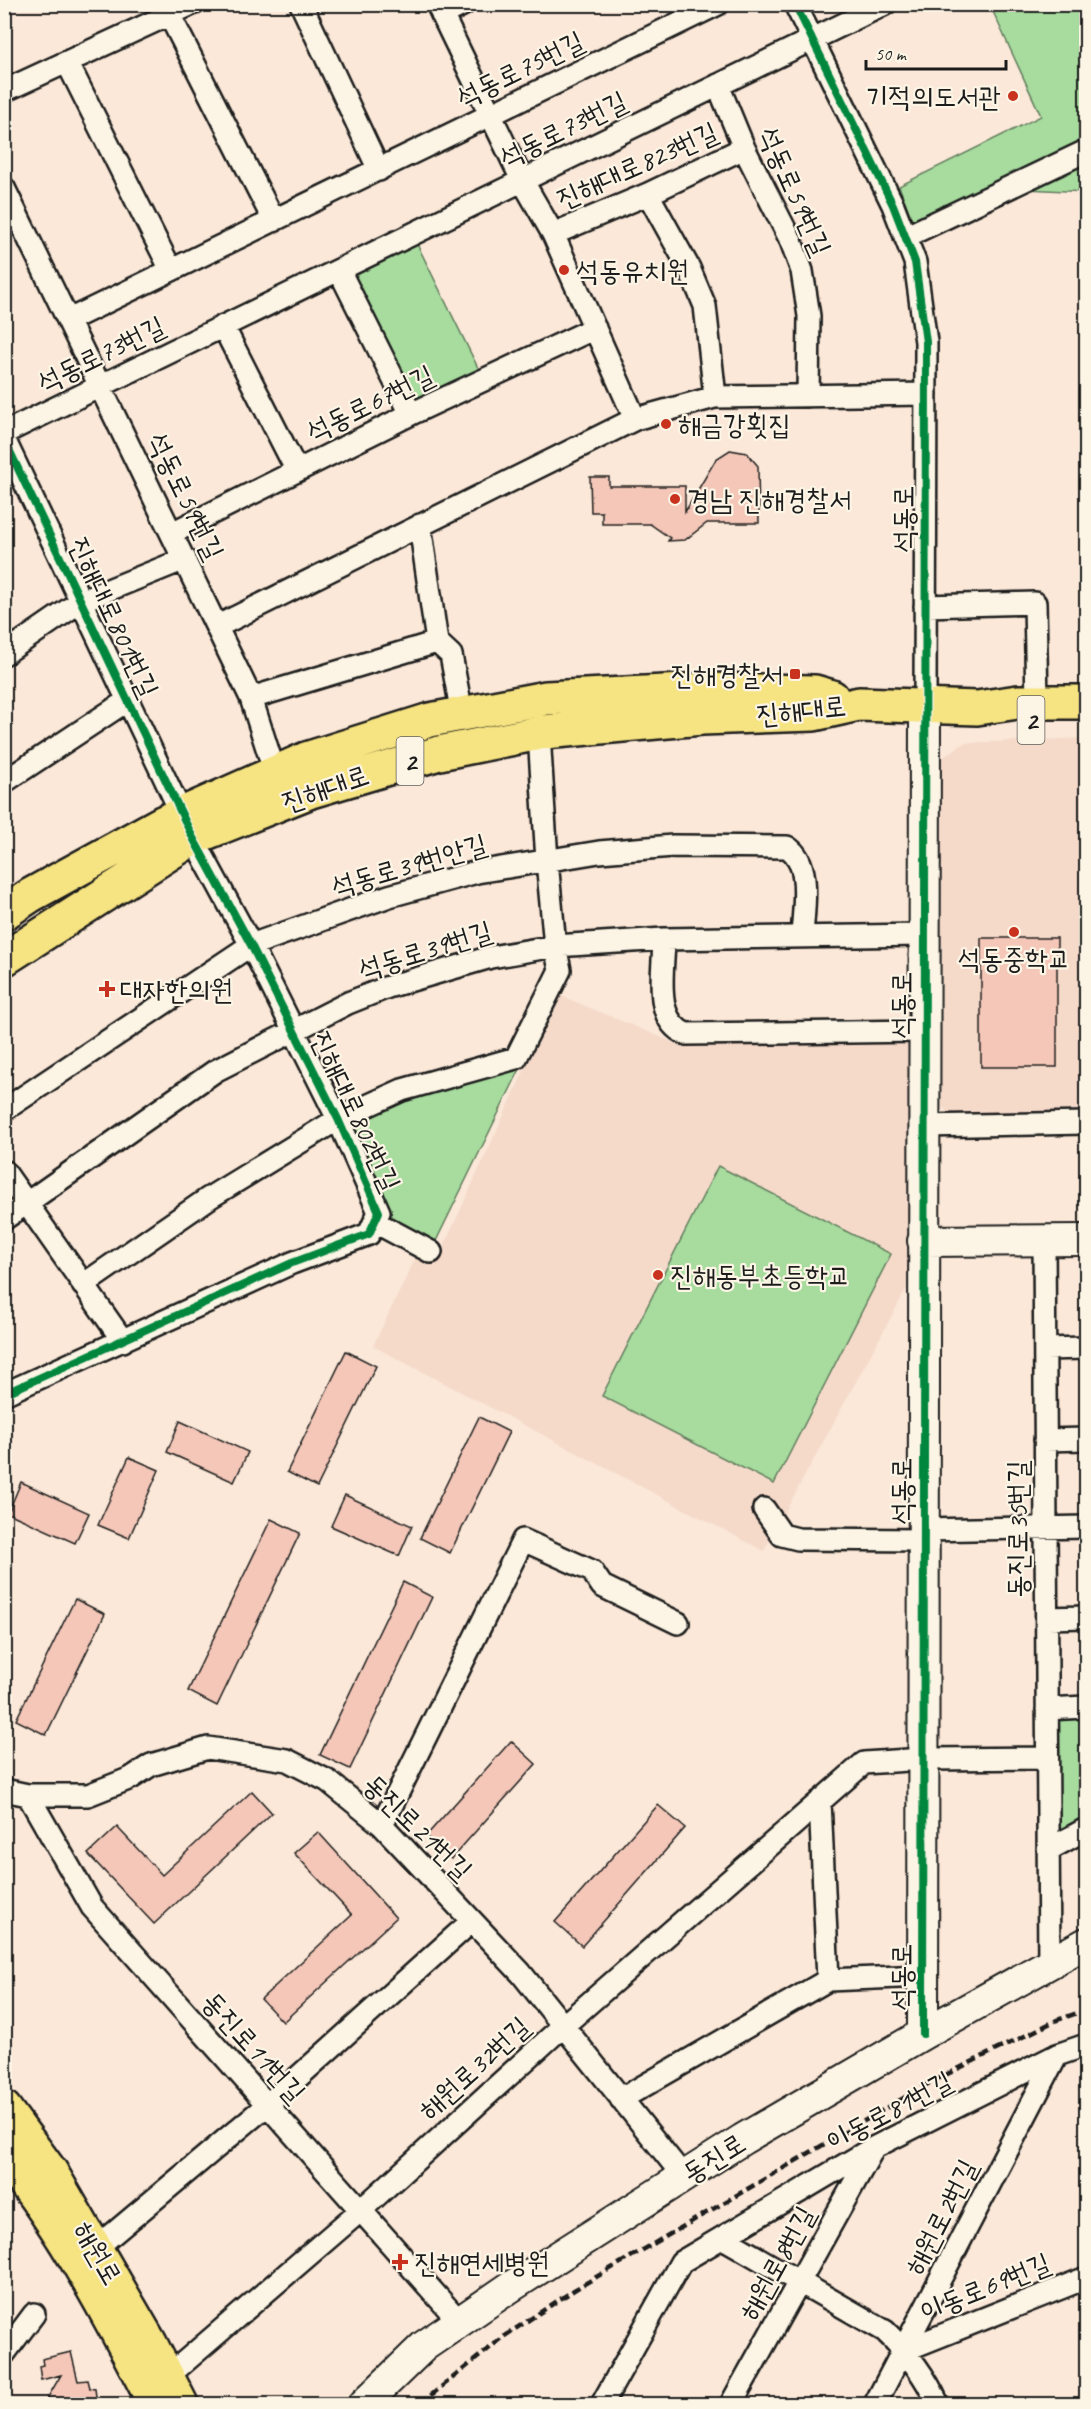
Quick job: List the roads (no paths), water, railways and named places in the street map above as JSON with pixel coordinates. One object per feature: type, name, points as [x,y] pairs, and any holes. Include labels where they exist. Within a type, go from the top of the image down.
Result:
[{"type":"main road","name":"진해대로","points":[[4,959],[188,826],[275,772],[306,759],[430,720],[546,698],[704,690],[815,692],[859,704]]},
{"type":"main road","name":"2","points":[[859,704],[977,708],[1037,702],[1086,702]]},
{"type":"main road","name":"진해대로","points":[[4,913],[31,895],[188,826],[439,753],[539,734],[702,717],[814,714],[859,704]]},
{"type":"main road","name":"2","points":[[977,708],[1018,720],[1086,719]]},
{"type":"main road","name":"해원로","points":[[8,2107],[51,2172],[95,2248],[168,2395]]},
{"type":"main road","points":[[4,2156],[34,2192],[128,2352],[168,2395]]},
{"type":"street","points":[[4,91],[67,62],[166,10],[192,4]]},
{"type":"street","points":[[301,4],[379,170]]},
{"type":"street","points":[[439,10],[464,4]]},
{"type":"street","name":"석동로75번길","points":[[69,320],[718,4]]},
{"type":"street","name":"석동로","points":[[795,4],[893,205],[915,262],[926,342],[923,2034]]},
{"type":"street","name":"석동로73번길","points":[[4,433],[885,4]]},
{"type":"street","points":[[166,10],[274,220]]},
{"type":"street","name":"진해대로823번길","points":[[439,10],[492,114],[522,180],[554,234],[635,418]]},
{"type":"street","points":[[67,62],[171,270]]},
{"type":"street","name":"석동로59번길","points":[[718,85],[744,148],[791,240],[802,271],[808,316],[808,396]]},
{"type":"street","name":"진해대로823번길","points":[[554,234],[648,194],[744,148]]},
{"type":"street","points":[[905,237],[1086,151]]},
{"type":"street","name":"석동로59번길","points":[[4,188],[218,626],[251,698],[275,772]]},
{"type":"street","points":[[648,194],[690,268],[705,306],[715,397]]},
{"type":"street","points":[[339,270],[411,414]]},
{"type":"street","points":[[223,326],[297,471]]},
{"type":"street","name":"석동로67번길","points":[[172,533],[411,414],[595,328]]},
{"type":"street","points":[[218,626],[635,418],[715,397],[926,394]]},
{"type":"street","name":"진해대로801번길","points":[[4,439],[188,826]]},
{"type":"street","points":[[420,525],[437,642],[451,655],[462,714]]},
{"type":"street","points":[[4,654],[81,602],[185,559]]},
{"type":"street","points":[[925,606],[1035,603],[1037,702]]},
{"type":"street","points":[[251,698],[437,642]]},
{"type":"street","points":[[4,782],[128,700]]},
{"type":"street","points":[[539,734],[546,861],[555,946]]},
{"type":"street","name":"진해대로802번길","points":[[4,1394],[292,1263],[369,1234],[379,1212],[338,1119],[251,945],[188,826]]},
{"type":"street","name":"석동로39번안길","points":[[4,1110],[251,945],[400,893],[477,872],[599,852],[673,846],[787,847],[797,853],[803,871],[802,937]]},
{"type":"street","name":"석동로39번길","points":[[4,1219],[215,1071],[348,1003],[388,987],[491,957],[555,946],[664,939],[924,936]]},
{"type":"street","name":"석동로","points":[[664,939],[664,1012],[675,1029],[686,1034],[923,1031]]},
{"type":"street","name":"진해대로802번길","points":[[83,1285],[209,1198],[338,1119],[402,1090],[516,1058],[560,970],[555,946]]},
{"type":"street","points":[[923,1126],[1086,1123]]},
{"type":"street","points":[[4,1171],[123,1341]]},
{"type":"street","points":[[375,1222],[431,1252]]},
{"type":"street","name":"동진로35번길","points":[[1044,1240],[1049,1965]]},
{"type":"street","points":[[923,1241],[1086,1240]]},
{"type":"street","points":[[1045,1349],[1086,1348]]},
{"type":"street","name":"동진로35번길","points":[[1045,1440],[1086,1439]]},
{"type":"street","name":"석동로","points":[[764,1509],[782,1535],[798,1539],[923,1535]]},
{"type":"street","points":[[923,1535],[1086,1527]]},
{"type":"street","points":[[382,1825],[523,1540],[592,1571],[602,1586],[678,1623]]},
{"type":"street","name":"동진로35번길","points":[[1047,1618],[1086,1617]]},
{"type":"street","points":[[1047,1708],[1086,1707]]},
{"type":"street","name":"동진로21번길","points":[[4,1790],[28,1796],[88,1795],[131,1778],[151,1765],[208,1748],[287,1760],[328,1781],[382,1825],[521,1973],[684,2177]]},
{"type":"street","name":"해원로32번길","points":[[168,2395],[361,2210],[562,2026],[864,1763],[923,1759],[1047,1758]]},
{"type":"street","name":"동진로11번길","points":[[28,1796],[92,1907],[459,2321]]},
{"type":"street","points":[[820,1801],[828,1980]]},
{"type":"street","points":[[1048,1850],[1086,1830]]},
{"type":"street","points":[[95,2248],[267,2105],[472,1921]]},
{"type":"street","name":"동진로","points":[[364,2404],[424,2346],[459,2321],[684,2177],[923,2034],[1086,1943]]},
{"type":"street","name":"석동로","points":[[621,2099],[828,1980],[923,1976]]},
{"type":"street","name":"이동로81번길","points":[[602,2404],[681,2262],[873,2148],[1057,2055],[1086,2045]]},
{"type":"street","name":"해원로2번길","points":[[875,2404],[1057,2055]]},
{"type":"street","name":"해원로8번길","points":[[731,2404],[873,2148]]},
{"type":"street","points":[[723,2238],[885,2331],[905,2350],[922,2373],[938,2404]]},
{"type":"street","name":"이동로69번길","points":[[905,2350],[1086,2278]]},
{"type":"street","points":[[4,2354],[34,2313]]},
{"type":"railway","points":[[420,2404],[506,2335],[574,2290],[931,2082],[1057,2020],[1086,2010]]},
{"type":"place","name":"기적의도서관","points":[[1013,96]]},
{"type":"place","name":"석동유치원","points":[[564,270]]},
{"type":"place","name":"해금강횟집","points":[[666,424]]},
{"type":"place","name":"경남 진해경찰서","points":[[675,499]]},
{"type":"place","name":"진해경찰서","points":[[795,674]]},
{"type":"place","name":"석동중학교","points":[[1014,932]]},
{"type":"place","name":"대자한의원","points":[[107,989]]},
{"type":"place","name":"진해동부초등학교","points":[[658,1275]]},
{"type":"place","name":"진해연세병원","points":[[400,2262]]}]
